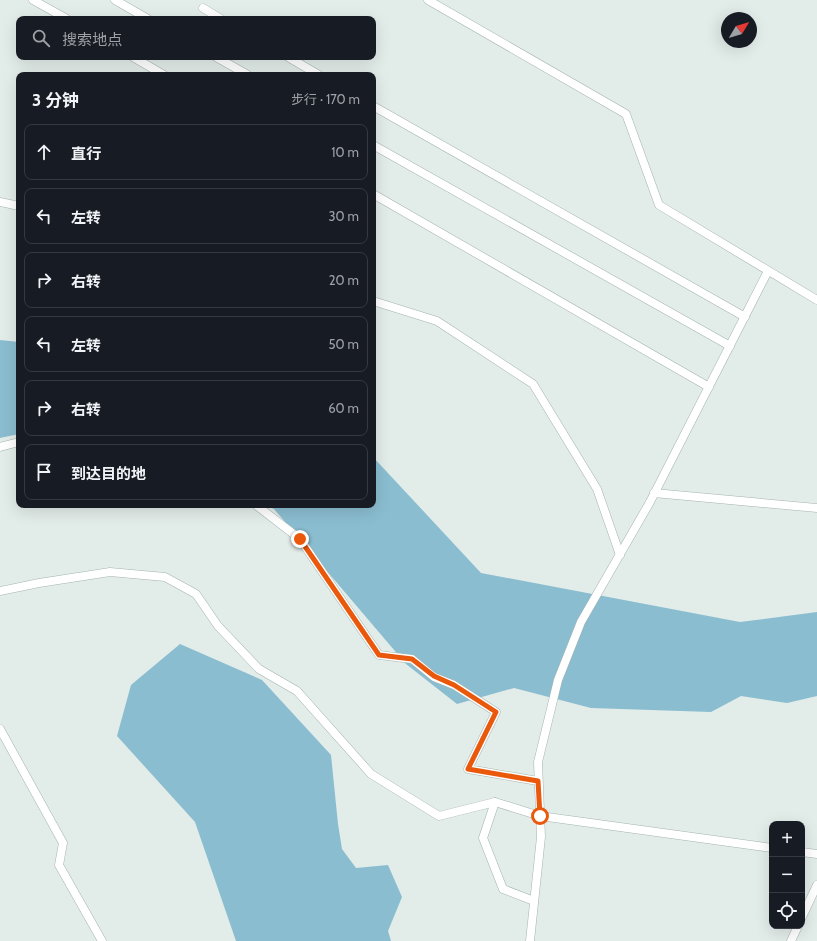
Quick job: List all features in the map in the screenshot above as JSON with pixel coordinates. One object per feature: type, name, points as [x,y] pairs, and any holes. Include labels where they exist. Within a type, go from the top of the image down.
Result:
[{"type":"lane","points":[[33,0],[61,16]]},
{"type":"lane","points":[[115,0],[143,16]]},
{"type":"lane","points":[[428,0],[626,114],[659,205],[817,300]]},
{"type":"lane","points":[[203,8],[216,16]]},
{"type":"lane","points":[[138,60],[159,72]]},
{"type":"lane","points":[[221,60],[243,72]]},
{"type":"lane","points":[[293,60],[314,72]]},
{"type":"lane","points":[[376,108],[744,317]]},
{"type":"lane","points":[[376,147],[730,346]]},
{"type":"lane","points":[[376,196],[709,386]]},
{"type":"lane","points":[[0,202],[16,205]]},
{"type":"lane","points":[[530,941],[541,837],[538,762],[558,680],[581,622],[654,494],[768,271]]},
{"type":"lane","points":[[376,302],[437,321],[533,384],[597,489],[620,554]]},
{"type":"lane","points":[[0,447],[16,443]]},
{"type":"lane","points":[[654,494],[817,508]]},
{"type":"lane","points":[[260,508],[300,539],[379,655],[412,659],[434,676],[454,685],[496,712],[468,769],[538,781]]},
{"type":"lane","points":[[0,591],[39,582],[110,572],[165,577],[196,594],[218,626],[259,669],[297,691],[370,774],[439,816],[495,802],[540,816],[769,848]]},
{"type":"lane","points":[[0,729],[63,842],[59,865],[102,941]]},
{"type":"lane","points":[[495,802],[483,838],[502,889],[534,901]]},
{"type":"lane","points":[[805,852],[817,854]]},
{"type":"lane","points":[[805,911],[817,885]]},
{"type":"lane","points":[[791,941],[797,929]]},
{"type":"water","points":[[0,340],[16,342],[16,435],[0,438]]},
{"type":"water","points":[[376,460],[481,573],[740,622],[817,612],[817,696],[787,703],[741,696],[711,712],[591,708],[514,688],[457,704],[406,664],[272,508],[376,508]]},
{"type":"water","points":[[180,644],[262,680],[331,755],[342,849],[356,868],[388,865],[402,897],[388,931],[391,941],[236,941],[195,822],[117,736],[131,685]]},
{"type":"route","points":[[300,539],[379,655],[412,659],[434,676],[454,685],[496,712],[468,769],[538,781],[540,816]]}]
